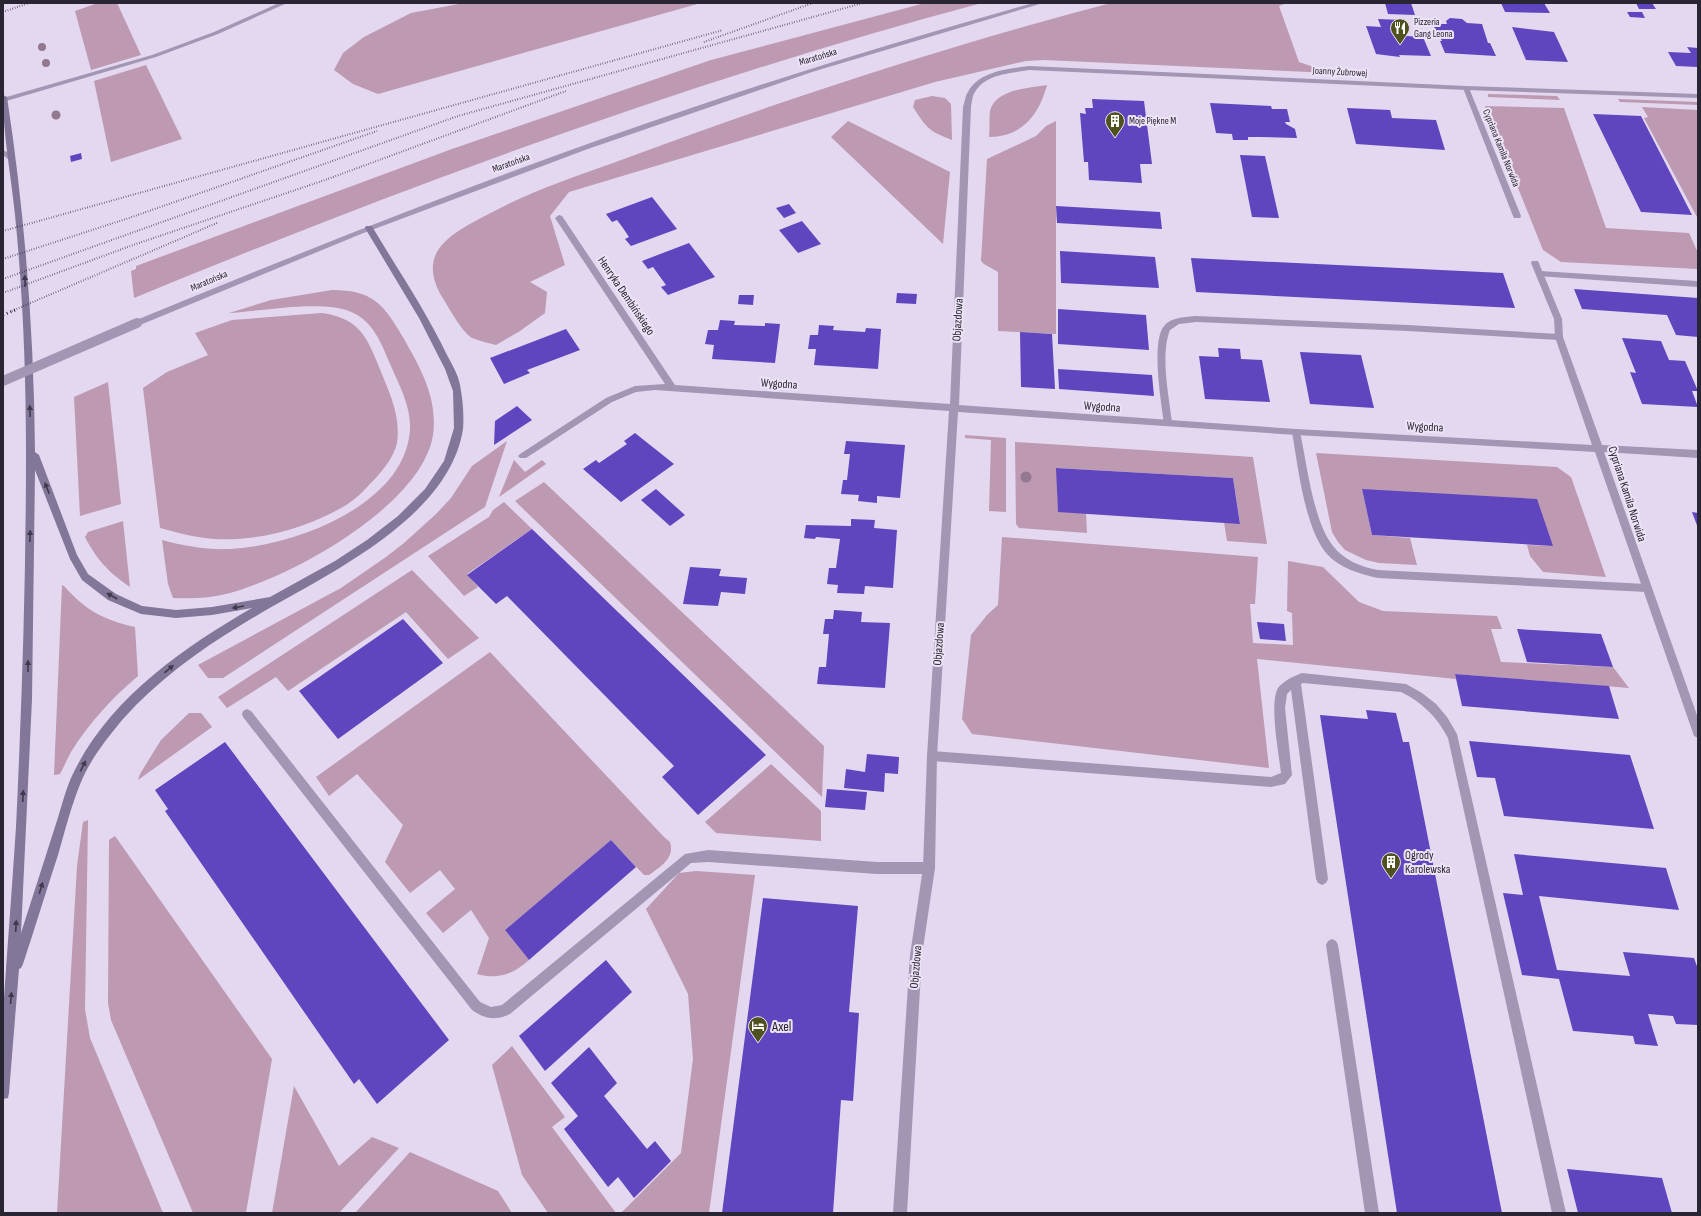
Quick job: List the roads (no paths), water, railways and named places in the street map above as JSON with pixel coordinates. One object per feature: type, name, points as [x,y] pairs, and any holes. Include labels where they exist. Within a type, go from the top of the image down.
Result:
[{"type":"main road","points":[[3,97],[12,158],[24,267],[32,450],[28,689],[13,979],[3,1093]]},
{"type":"main road","points":[[13,979],[63,817],[76,780],[94,747],[126,707],[174,665],[209,640],[276,599],[334,567],[394,526],[418,502],[440,476],[453,450],[458,432],[460,411],[457,390],[449,367],[425,321],[369,228]]},
{"type":"main road","points":[[32,450],[73,556],[85,577],[112,597],[142,610],[176,614],[212,611],[276,599]]},
{"type":"street","points":[[4,100],[154,56],[216,33],[284,3]]},
{"type":"street","name":"Maratońska","points":[[3,381],[137,323],[369,228],[584,148],[703,106],[903,42],[1040,3]]},
{"type":"street","name":"Joanny Żubrowej","points":[[983,79],[1000,73],[1030,68],[1466,88],[1698,96]]},
{"type":"street","name":"Objazdowa","points":[[900,1213],[916,955],[929,868],[932,756],[954,409],[967,108],[971,93],[983,79]]},
{"type":"street","name":"Cypriana Kamila Norwida","points":[[1466,88],[1517,216]]},
{"type":"street","points":[[3,152],[12,158]]},
{"type":"street","name":"Henryka Dembińskiego","points":[[560,218],[672,388]]},
{"type":"street","name":"Cypriana Kamila Norwida","points":[[1535,263],[1558,319],[1559,337],[1698,733]]},
{"type":"street","points":[[1540,274],[1698,284]]},
{"type":"street","points":[[1168,423],[1162,365],[1163,336],[1167,328],[1180,320],[1196,319],[1400,327],[1559,337]]},
{"type":"street","name":"Wygodna","points":[[523,456],[609,400],[636,389],[655,387],[1296,432],[1698,454]]},
{"type":"street","points":[[1296,432],[1318,530],[1329,549],[1354,568],[1378,574],[1646,588]]},
{"type":"street","points":[[932,756],[1271,782],[1281,780],[1287,775],[1280,699],[1281,693],[1290,684],[1302,678],[1402,687],[1416,693],[1433,706],[1448,726],[1453,737],[1559,1213]]},
{"type":"street","points":[[1295,682],[1322,878]]},
{"type":"street","points":[[247,714],[476,1006],[485,1012],[494,1014],[506,1010],[689,858],[708,856],[878,868],[929,868]]},
{"type":"street","points":[[1332,945],[1372,1213]]},
{"type":"railway","points":[[3,12],[29,3]]},
{"type":"railway","points":[[704,42],[813,3]]},
{"type":"railway","points":[[3,279],[458,116],[863,3]]},
{"type":"railway","points":[[3,231],[723,30]]},
{"type":"railway","points":[[3,293],[133,245],[325,180],[566,91]]},
{"type":"railway","points":[[3,259],[129,218],[377,131]]},
{"type":"railway","points":[[12,311],[217,223]]},
{"type":"railway","points":[[3,315],[15,310]]},
{"type":"place","name":"Pizzeria Gang Leona","points":[[1400,45]]},
{"type":"place","name":"Moje Piękne M","points":[[1115,138]]},
{"type":"place","name":"Ogrody Karolewska","points":[[1391,879]]},
{"type":"place","name":"Axel","points":[[758,1043]]}]
